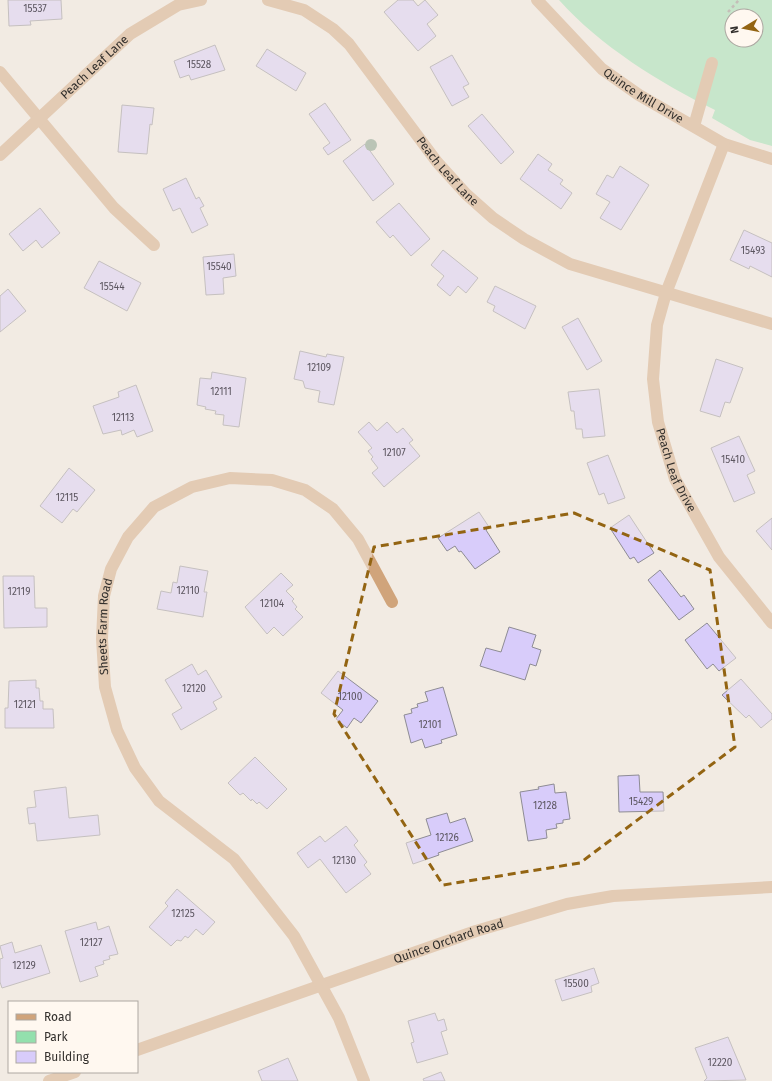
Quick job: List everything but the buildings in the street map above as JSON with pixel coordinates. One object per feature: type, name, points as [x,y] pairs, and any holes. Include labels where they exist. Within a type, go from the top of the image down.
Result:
[{"type":"street","name":"Peach Leaf Lane","points":[[0,155],[37,118],[130,34],[178,5],[201,0]]},
{"type":"street","name":"Peach Leaf Lane","points":[[268,0],[304,10],[333,29],[349,44],[437,162],[466,194],[493,218],[524,239],[570,264],[666,293]]},
{"type":"street","name":"Quince Mill Drive","points":[[537,0],[602,69],[639,95],[724,144],[772,159]]},
{"type":"street","points":[[694,126],[712,64]]},
{"type":"street","points":[[0,72],[114,208],[154,245]]},
{"type":"street","name":"Peach Leaf Drive","points":[[724,144],[666,293],[657,325],[654,379],[658,422],[675,479],[719,557],[772,623]]},
{"type":"street","points":[[666,293],[772,324]]},
{"type":"street","name":"Sheets Farm Road","points":[[364,1081],[339,1018],[320,986],[294,936],[234,859],[159,801],[135,768],[117,730],[105,687],[102,639],[104,596],[111,569],[128,537],[154,507],[192,487],[230,478],[272,480],[304,490],[333,509],[358,540],[392,602]]},
{"type":"street","name":"Quince Orchard Road","points":[[138,1050],[476,931],[567,904],[613,896],[772,887]]},
{"type":"street","points":[[49,1081],[72,1073]]},
{"type":"path","points":[[732,8],[739,0]]},
{"type":"highlighted area","points":[[574,513],[710,570],[735,747],[580,863],[443,885],[334,714],[374,547]]},
{"type":"green space","points":[[559,0],[772,0],[772,146],[750,140],[712,118],[715,110],[652,75],[612,48],[593,33]]}]
